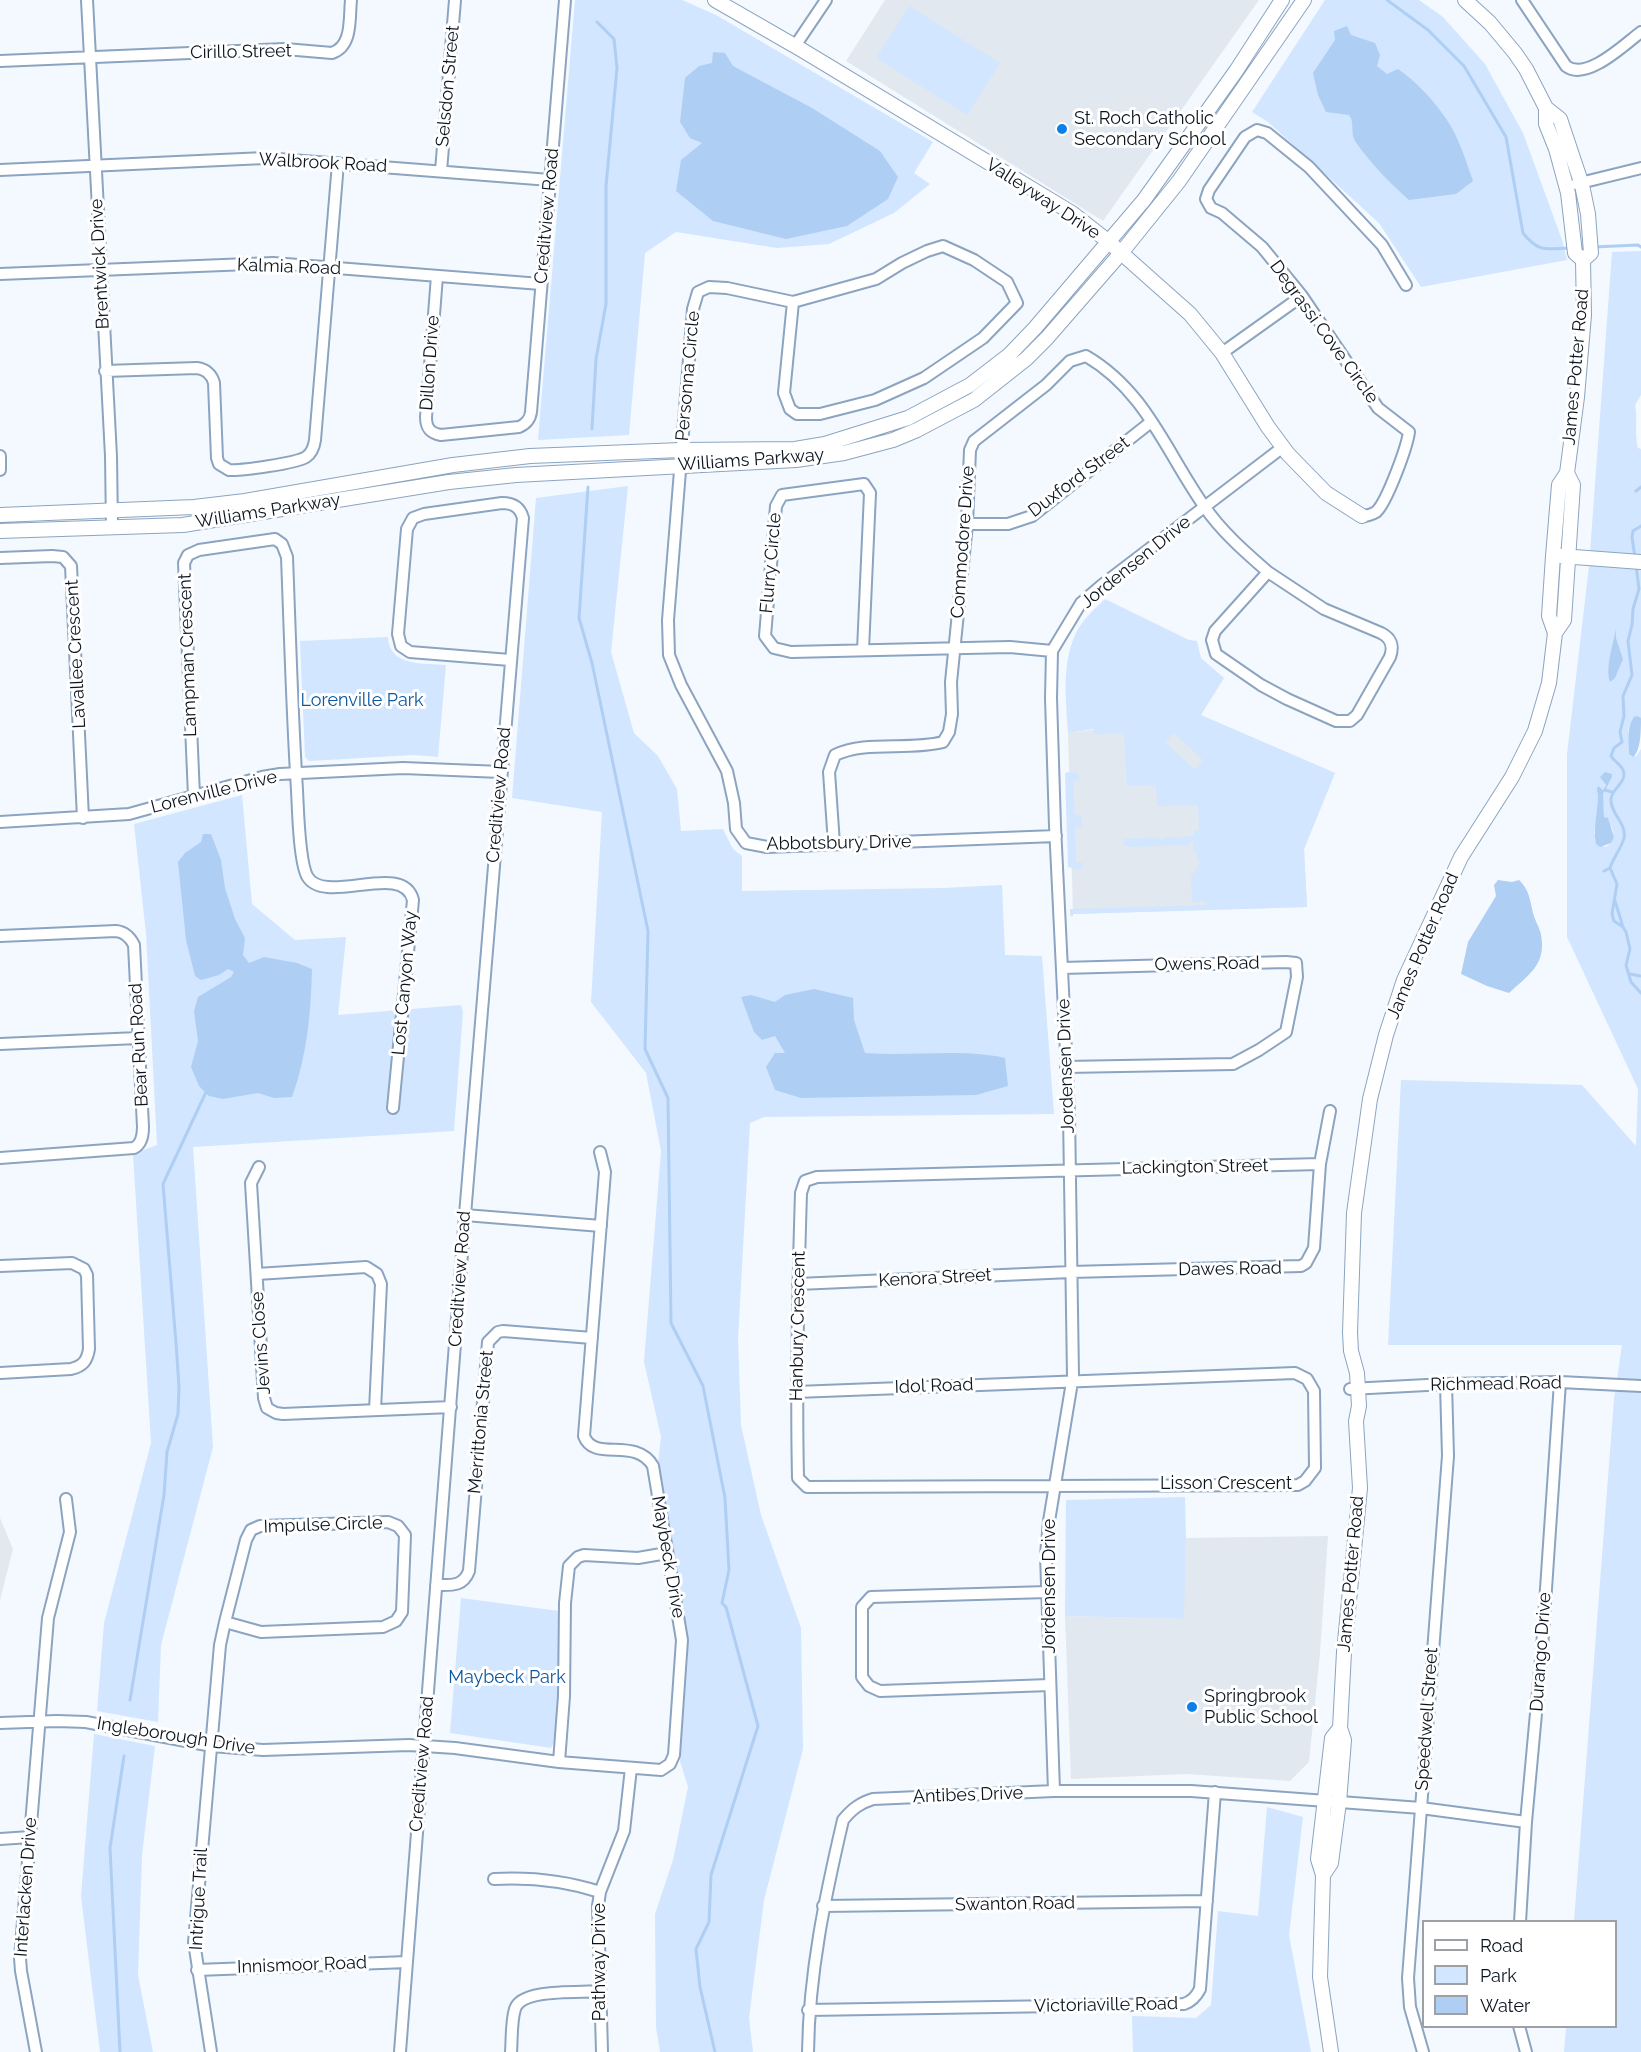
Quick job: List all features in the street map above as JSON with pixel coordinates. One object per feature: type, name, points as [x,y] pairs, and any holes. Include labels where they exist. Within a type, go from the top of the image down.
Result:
[{"type":"main road","name":"Valleyway Drive","points":[[715,0],[1072,213],[1109,242],[1190,314],[1222,353],[1283,447],[1326,493],[1362,516]]},
{"type":"main road","name":"Williams Parkway","points":[[0,515],[194,507],[245,501],[453,465],[530,456],[775,449],[825,444],[893,424],[927,410],[970,385],[1009,355],[1035,328],[1144,200],[1197,127],[1282,0]]},
{"type":"main road","name":"Williams Parkway","points":[[0,531],[183,525],[449,482],[558,472],[796,460],[844,453],[893,440],[974,400],[1026,359],[1047,338],[1121,253],[1179,181],[1304,0]]},
{"type":"main road","name":"James Potter Road","points":[[1465,0],[1490,23],[1515,53],[1546,108],[1560,119],[1581,183],[1588,214],[1591,253],[1583,260]]},
{"type":"main road","name":"James Potter Road","points":[[1331,2052],[1320,1977],[1323,1875],[1318,1858],[1333,1801],[1332,1738],[1340,1728],[1344,1652],[1360,1488],[1356,1421],[1359,1406],[1354,1389],[1356,1365],[1351,1351],[1350,1332],[1354,1213],[1370,1099],[1386,1035],[1404,980],[1461,857],[1512,777],[1535,731],[1549,683],[1555,633],[1549,616],[1559,485],[1567,473],[1584,315],[1583,260],[1575,253],[1567,186],[1546,124],[1546,108]]},
{"type":"main road","name":"James Potter Road","points":[[1555,633],[1564,620],[1569,557],[1573,485],[1567,473]]},
{"type":"main road","points":[[1553,556],[1641,562]]},
{"type":"street","name":"Brentwick Drive","points":[[87,0],[111,456],[112,527]]},
{"type":"street","name":"Cirillo Street","points":[[0,61],[285,50],[332,53],[338,51],[346,42],[351,0]]},
{"type":"street","name":"Selsdon Street","points":[[441,171],[455,0]]},
{"type":"street","name":"Creditview Road","points":[[519,427],[527,421],[531,412],[565,0]]},
{"type":"street","points":[[795,46],[826,0]]},
{"type":"street","points":[[1522,0],[1566,66],[1573,71],[1582,71],[1596,65],[1641,32]]},
{"type":"street","name":"Degrassi Cove Circle","points":[[1362,516],[1369,516],[1380,507],[1406,449],[1409,432],[1378,408],[1302,296],[1262,247],[1222,213],[1211,208],[1206,199],[1209,190],[1245,137],[1257,130],[1267,134],[1309,167],[1382,245],[1406,285]]},
{"type":"street","name":"Walbrook Road","points":[[0,170],[265,158],[550,180]]},
{"type":"street","points":[[105,371],[204,369],[214,383],[216,452],[219,464],[229,470],[302,459],[312,452],[315,440],[338,163]]},
{"type":"street","points":[[1567,186],[1641,168]]},
{"type":"street","name":"Personna Circle","points":[[681,450],[693,309],[698,292],[709,287],[726,288],[793,302],[876,279],[902,262],[943,246],[974,260],[1007,282],[1017,303],[983,339],[924,378],[875,400],[820,414],[796,414],[790,409],[784,393],[793,302]]},
{"type":"street","name":"Kalmia Road","points":[[0,274],[273,263],[541,284]]},
{"type":"street","name":"Dillon Drive","points":[[437,276],[426,417],[428,429],[441,435],[519,427]]},
{"type":"street","points":[[1222,353],[1302,296]]},
{"type":"street","name":"Commodore Drive","points":[[834,844],[829,772],[835,755],[849,749],[925,746],[943,742],[949,732],[952,714],[951,682],[967,524],[970,450],[974,441],[1046,385],[1070,361],[1086,356],[1103,366],[1122,382],[1136,398],[1204,507],[1231,538],[1268,572],[1324,609],[1381,633],[1389,639],[1392,648],[1390,657],[1353,719],[1345,722],[1335,721],[1287,699],[1261,685],[1218,656],[1213,650],[1212,640],[1215,631],[1268,572]]},
{"type":"street","name":"Duxford Street","points":[[967,524],[1008,524],[1032,516],[1151,422]]},
{"type":"street","name":"Jordensen Drive","points":[[1054,1791],[1046,1555],[1054,1485],[1072,1380],[1070,1169],[1051,698],[1052,651],[1081,603],[1283,447]]},
{"type":"street","name":"Abbotsbury Drive","points":[[681,450],[668,620],[669,655],[681,685],[726,771],[734,803],[736,829],[746,843],[767,847],[1056,836]]},
{"type":"street","points":[[0,456],[0,470]]},
{"type":"street","name":"Flurry Circle","points":[[862,650],[870,493],[864,484],[782,495],[776,506],[765,636],[774,648],[791,652],[1010,646],[1052,651]]},
{"type":"street","name":"Creditview Road","points":[[400,2052],[522,518],[518,508],[502,503],[424,514],[413,518],[407,529],[398,634],[401,646],[410,652],[510,660]]},
{"type":"street","name":"Lampman Crescent","points":[[194,796],[184,567],[186,558],[199,549],[275,539],[282,544],[285,550],[296,773]]},
{"type":"street","name":"Lavallee Crescent","points":[[0,558],[63,557],[71,566],[83,818]]},
{"type":"street","name":"Lorenville Drive","points":[[0,822],[129,814],[262,777],[296,773],[404,768],[501,772]]},
{"type":"street","name":"Lost Canyon Way","points":[[296,773],[299,828],[305,870],[310,880],[323,887],[396,884],[411,894],[393,1108]]},
{"type":"street","name":"Bear Run Road","points":[[0,936],[116,931],[127,935],[134,945],[143,1127],[143,1135],[137,1147],[124,1150],[0,1158]]},
{"type":"street","name":"Owens Road","points":[[1062,968],[1296,963],[1298,977],[1286,1032],[1233,1064],[1066,1067]]},
{"type":"street","points":[[0,1044],[138,1038]]},
{"type":"street","name":"Dawes Road","points":[[1071,1272],[1300,1266],[1306,1263],[1314,1248],[1320,1164],[1330,1111]]},
{"type":"street","name":"Maybeck Drive","points":[[424,1746],[559,1762],[661,1770],[670,1764],[674,1755],[682,1640],[652,1466],[648,1459],[637,1451],[595,1448],[585,1440],[584,1436],[605,1172],[600,1152]]},
{"type":"street","name":"Lackington Street","points":[[1070,1169],[1320,1164]]},
{"type":"street","name":"Jevins Close","points":[[260,1167],[251,1183],[264,1398],[267,1408],[283,1414],[451,1407]]},
{"type":"street","name":"Hanbury Crescent","points":[[1054,1485],[807,1487],[798,1478],[796,1392],[801,1193],[805,1181],[810,1178],[1070,1169]]},
{"type":"street","points":[[465,1215],[601,1227]]},
{"type":"street","points":[[0,1266],[72,1263],[84,1269],[87,1275],[89,1349],[80,1367],[0,1373]]},
{"type":"street","points":[[257,1274],[366,1267],[377,1274],[381,1284],[375,1410]]},
{"type":"street","name":"Kenora Street","points":[[798,1284],[1071,1272]]},
{"type":"street","name":"Merrittonia Street","points":[[436,1585],[457,1585],[463,1581],[469,1570],[488,1342],[498,1332],[503,1331],[592,1338]]},
{"type":"street","name":"Lisson Crescent","points":[[1054,1485],[1298,1485],[1305,1481],[1315,1468],[1314,1391],[1312,1385],[1301,1375],[1294,1373],[1072,1380]]},
{"type":"street","name":"Idol Road","points":[[796,1392],[1072,1380]]},
{"type":"street","name":"Richmead Road","points":[[1354,1389],[1446,1384],[1560,1382],[1641,1386]]},
{"type":"street","name":"Durango Drive","points":[[1520,1920],[1560,1382]]},
{"type":"street","name":"Speedwell Street","points":[[1423,2052],[1410,2007],[1408,1978],[1448,1456],[1446,1384]]},
{"type":"street","name":"Interlacken Drive","points":[[36,2052],[21,1964],[48,1618],[70,1532],[66,1499]]},
{"type":"street","name":"Impulse Circle","points":[[212,1746],[220,1645],[225,1622],[246,1540],[251,1530],[388,1522],[398,1526],[405,1535],[402,1612],[392,1624],[383,1627],[261,1632],[225,1622]]},
{"type":"street","points":[[559,1762],[564,1696],[565,1603],[569,1566],[578,1557],[584,1555],[638,1558],[668,1553]]},
{"type":"street","points":[[1047,1592],[871,1597],[861,1607],[862,1677],[869,1686],[880,1691],[1050,1685]]},
{"type":"street","name":"Ingleborough Drive","points":[[0,1724],[78,1721],[212,1746],[263,1750],[424,1746]]},
{"type":"street","name":"Intrigue Trail","points":[[211,2052],[194,1942],[204,1807],[212,1746]]},
{"type":"street","name":"Pathway Drive","points":[[602,2052],[598,1923],[600,1892],[624,1831],[631,1768]]},
{"type":"street","name":"Antibes Drive","points":[[808,2052],[808,2010],[823,1906],[843,1820],[861,1803],[873,1799],[1054,1791],[1215,1792],[1421,1808],[1526,1821]]},
{"type":"street","name":"Victoriaville Road","points":[[808,2010],[1184,2004],[1194,1999],[1200,1989],[1215,1792]]},
{"type":"street","points":[[0,1839],[30,1837]]},
{"type":"street","points":[[494,1879],[564,1882],[600,1892]]},
{"type":"street","name":"Swanton Road","points":[[823,1906],[1207,1901]]},
{"type":"street","name":"Innismoor Road","points":[[197,1970],[407,1962]]},
{"type":"street","points":[[512,2052],[515,2010],[520,2000],[532,1995],[600,1992]]},
{"type":"street","points":[[1519,2028],[1525,2052]]},
{"type":"shaded area","name":"St. Roch Catholic Secondary School","points":[[885,0],[1259,0],[1103,221],[846,61]]},
{"type":"shaded area","points":[[1200,715],[1335,773],[1304,849],[1307,907],[1073,914],[1068,733]]},
{"type":"shaded area","points":[[0,1518],[13,1549],[0,1600]]},
{"type":"shaded area","name":"Springbrook Public School","points":[[1328,1536],[1320,1653],[1309,1762],[1290,1781],[1186,1774],[1071,1779],[1065,1616],[1183,1619],[1186,1538]]},
{"type":"green space","points":[[575,0],[682,0],[716,15],[933,142],[914,173],[930,184],[894,213],[829,244],[777,248],[676,232],[645,253],[629,435],[538,440]]},
{"type":"green space","points":[[1325,0],[1419,0],[1443,17],[1485,64],[1523,133],[1562,240],[1567,260],[1421,287],[1379,223],[1268,122],[1252,112]]},
{"type":"green space","points":[[909,6],[1000,63],[967,115],[876,58]]},
{"type":"green space","points":[[1641,251],[1641,395],[1635,405],[1637,442],[1638,448],[1641,449],[1641,718],[1630,724],[1628,731],[1631,756],[1636,756],[1641,749],[1641,2052],[1564,2052],[1566,2028],[1617,2028],[1617,1920],[1574,1920],[1614,1399],[1622,1345],[1388,1345],[1401,1080],[1582,1085],[1636,1146],[1638,1089],[1567,937],[1567,754],[1589,566],[1612,252]],"holes":[[[1612,774],[1603,795],[1604,817],[1611,825],[1613,832],[1612,840],[1606,847],[1594,833],[1598,811],[1597,789],[1604,789],[1606,782],[1602,778]]]},
{"type":"green space","points":[[628,486],[611,652],[634,733],[658,756],[677,789],[681,831],[723,829],[733,849],[742,856],[742,891],[1002,885],[1005,955],[1042,956],[1054,1114],[764,1117],[750,1123],[738,1339],[741,1425],[761,1515],[801,1628],[803,1749],[764,1900],[749,2018],[753,2052],[660,2052],[656,2027],[655,1914],[673,1860],[688,1787],[680,1761],[688,1637],[658,1463],[661,1437],[644,1362],[661,1151],[646,1073],[591,1002],[602,812],[512,798],[536,498]]},
{"type":"green space","points":[[1105,599],[1189,640],[1197,641],[1201,658],[1224,678],[1201,715],[1335,773],[1304,849],[1307,907],[1073,914],[1070,916],[1070,909],[1206,905],[1206,902],[1192,902],[1191,877],[1200,863],[1197,851],[1193,851],[1194,841],[1190,841],[1190,845],[1129,847],[1124,845],[1123,839],[1194,836],[1194,831],[1199,830],[1198,805],[1157,806],[1156,785],[1127,786],[1124,733],[1094,734],[1093,729],[1068,733],[1066,681],[1072,643],[1086,618]],"holes":[[[1174,733],[1203,760],[1195,770],[1165,742]]]},
{"type":"green space","name":"Lorenville Park","points":[[388,637],[394,654],[401,659],[409,662],[446,665],[438,757],[414,755],[309,761],[305,757],[300,641]]},
{"type":"green space","points":[[1065,773],[1077,773],[1081,778],[1073,781],[1075,814],[1082,816],[1082,826],[1075,828],[1076,862],[1083,863],[1082,868],[1078,870],[1068,867]]},
{"type":"green space","points":[[242,795],[252,904],[295,940],[346,937],[338,1015],[461,1005],[463,1012],[454,1131],[193,1147],[213,1447],[161,1645],[158,1722],[97,1711],[104,1623],[151,1443],[133,1154],[157,1145],[146,934],[134,824]]},
{"type":"green space","points":[[1185,1497],[1184,1619],[1065,1616],[1066,1500]]},
{"type":"green space","name":"Maybeck Park","points":[[461,1598],[559,1611],[559,1688],[555,1740],[551,1748],[450,1733]]},
{"type":"green space","points":[[94,1734],[155,1746],[142,1855],[138,1975],[153,2052],[100,2052],[81,1896]]},
{"type":"green space","points":[[1267,1807],[1303,1817],[1289,1935],[1311,2052],[1133,2052],[1132,2016],[1196,2018],[1211,2005],[1218,1911],[1258,1916]]},
{"type":"water","points":[[1347,26],[1351,35],[1375,43],[1380,55],[1377,66],[1387,74],[1398,69],[1405,74],[1425,92],[1447,120],[1459,142],[1473,181],[1456,194],[1409,200],[1380,172],[1355,141],[1349,115],[1326,112],[1318,95],[1313,73],[1335,40],[1334,31]]},
{"type":"water","points":[[713,52],[725,53],[733,66],[812,108],[880,151],[898,177],[888,199],[847,226],[786,239],[713,221],[676,191],[681,160],[702,143],[690,138],[680,122],[685,78],[699,66],[712,63]]},
{"type":"water","points":[[1616,629],[1616,638],[1623,659],[1615,678],[1610,682],[1609,663]]},
{"type":"water","points":[[1637,716],[1641,718],[1641,734],[1638,750],[1633,757],[1629,754],[1628,739],[1631,721]]},
{"type":"water","points":[[1605,772],[1612,774],[1612,777],[1603,794],[1604,817],[1608,818],[1614,837],[1611,843],[1600,847],[1596,844],[1595,837],[1597,789],[1598,786],[1603,790],[1606,785],[1600,777]]},
{"type":"water","points":[[203,834],[211,834],[221,860],[225,888],[235,919],[245,938],[243,955],[249,963],[264,957],[297,963],[312,969],[307,1034],[292,1097],[274,1098],[258,1093],[223,1099],[209,1096],[199,1086],[191,1067],[198,1041],[194,1011],[198,997],[231,977],[234,972],[228,969],[219,975],[201,980],[195,976],[186,940],[178,862],[185,853],[201,842]]},
{"type":"water","points":[[1498,880],[1512,882],[1519,880],[1525,887],[1542,945],[1541,954],[1534,969],[1509,993],[1461,974],[1468,942],[1496,896],[1494,885]]},
{"type":"water","points":[[814,989],[853,998],[854,1020],[865,1053],[953,1053],[1005,1058],[1008,1086],[976,1095],[801,1098],[775,1090],[766,1067],[775,1053],[785,1053],[775,1036],[762,1040],[754,1032],[741,997],[751,995],[775,1002],[785,995]]},
{"type":"waterway","points":[[1387,0],[1428,30],[1464,66],[1506,137],[1523,233],[1539,247],[1569,248]]},
{"type":"waterway","points":[[592,429],[596,359],[606,304],[606,186],[617,68],[614,39],[597,22]]},
{"type":"waterway","points":[[1594,247],[1638,245],[1641,247]]},
{"type":"waterway","points":[[588,487],[579,618],[592,663],[648,931],[645,1049],[668,1098],[671,1323],[703,1386],[725,1498],[729,1570],[722,1603],[726,1607],[758,1726],[711,1875],[709,1922],[696,1949],[700,1987],[715,2052]]},
{"type":"waterway","points":[[1636,491],[1641,487]]},
{"type":"waterway","points":[[1635,558],[1633,531],[1641,526]]},
{"type":"waterway","points":[[1636,565],[1639,589],[1628,641],[1632,675],[1623,696],[1624,716],[1620,732],[1622,742],[1614,748],[1611,756],[1622,768],[1624,774],[1622,782],[1611,799],[1613,809],[1623,828],[1624,838],[1610,868],[1617,884],[1612,914],[1614,921],[1626,932],[1630,949],[1626,965],[1631,982],[1641,993]]},
{"type":"waterway","points":[[1605,790],[1612,792]]},
{"type":"waterway","points":[[1604,871],[1610,868]]},
{"type":"waterway","points":[[1615,901],[1623,927]]},
{"type":"waterway","points":[[1630,974],[1640,976]]},
{"type":"waterway","points":[[130,1700],[164,1495],[167,1452],[178,1414],[179,1387],[163,1184],[207,1090]]},
{"type":"waterway","points":[[120,2052],[110,1848],[124,1756]]},
{"type":"place","name":"St. Roch Catholic Secondary School","points":[[1062,129]]},
{"type":"place","name":"Springbrook Public School","points":[[1192,1707]]}]
